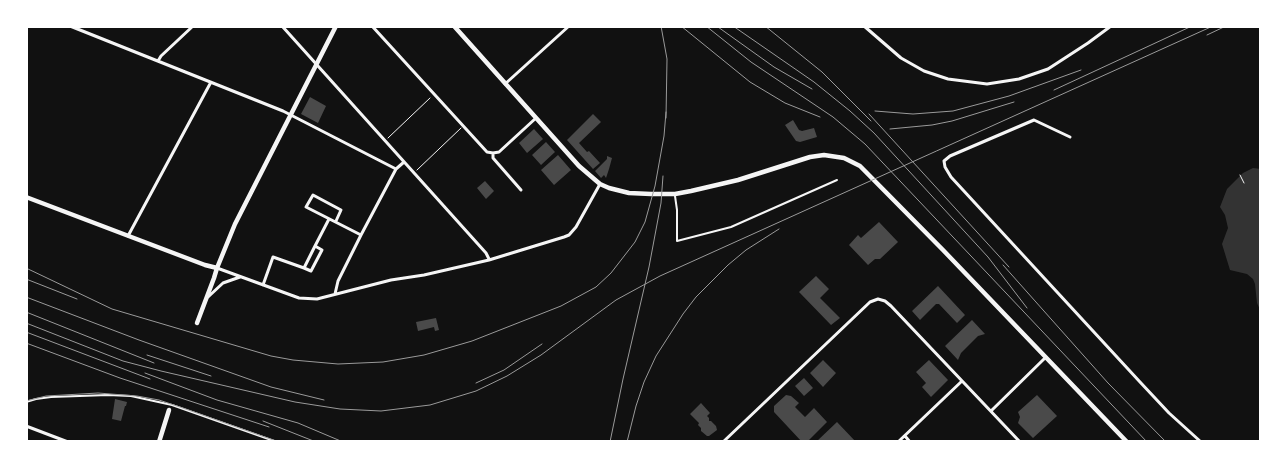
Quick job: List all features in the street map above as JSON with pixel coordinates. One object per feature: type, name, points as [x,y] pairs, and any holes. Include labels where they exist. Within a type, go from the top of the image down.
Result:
[{"type":"main road","points":[[197,323],[235,224],[336,26]]},
{"type":"main road","points":[[454,26],[578,166],[600,184],[629,193],[675,194],[725,183],[819,156],[840,156],[860,166],[1126,442]]},
{"type":"main road","points":[[26,197],[217,268]]},
{"type":"main road","points":[[159,442],[169,410]]},
{"type":"street","points":[[70,26],[291,114],[396,170]]},
{"type":"street","points":[[158,61],[193,26]]},
{"type":"street","points":[[282,26],[486,253],[489,260]]},
{"type":"street","points":[[372,26],[485,150],[493,153],[501,150],[536,118]]},
{"type":"street","points":[[505,84],[570,26]]},
{"type":"street","points":[[864,26],[902,58],[924,71],[948,79],[987,84],[1019,79],[1048,69],[1111,26]]},
{"type":"street","points":[[128,236],[211,82]]},
{"type":"street","points":[[1070,137],[1034,120],[950,156],[944,161],[945,167],[951,177],[1140,382],[1169,413],[1201,442]]},
{"type":"street","points":[[493,153],[493,158],[521,190]]},
{"type":"street","points":[[335,294],[338,281],[362,235],[396,170],[404,162]]},
{"type":"street","points":[[217,268],[302,299],[313,299],[489,260],[569,235],[600,184]]},
{"type":"street","points":[[336,221],[341,210],[313,195],[306,207],[362,235]]},
{"type":"street","points":[[304,268],[329,219]]},
{"type":"street","points":[[263,285],[273,257],[311,271],[322,250],[315,246]]},
{"type":"street","points":[[208,297],[223,284],[242,276]]},
{"type":"street","points":[[723,442],[870,302],[876,299],[883,300],[891,306],[1020,442]]},
{"type":"street","points":[[991,411],[1045,358]]},
{"type":"street","points":[[898,442],[962,381]]},
{"type":"street","points":[[26,426],[68,442]]},
{"type":"street","points":[[904,436],[910,442]]},
{"type":"lane","points":[[675,194],[677,241],[730,227],[837,180]]},
{"type":"lane","points":[[26,402],[51,397],[131,396],[172,405],[277,442]]},
{"type":"path","points":[[385,141],[434,94]]},
{"type":"path","points":[[414,174],[464,126]]},
{"type":"path","points":[[1240,175],[1244,183]]},
{"type":"shaded area","points":[[1253,168],[1261,169],[1261,312],[1257,303],[1253,279],[1247,274],[1230,270],[1222,244],[1228,228],[1225,215],[1220,207],[1227,189],[1243,173]]},
{"type":"building","points":[[310,97],[326,106],[318,123],[301,114]]},
{"type":"building","points":[[593,114],[601,122],[579,143],[600,163],[593,169],[567,140]]},
{"type":"building","points":[[793,120],[799,130],[814,128],[817,137],[800,142],[796,141],[785,125]]},
{"type":"building","points":[[534,129],[543,139],[527,153],[519,143]]},
{"type":"building","points":[[546,142],[555,152],[541,165],[532,155]]},
{"type":"building","points":[[558,155],[571,170],[554,185],[541,170]]},
{"type":"building","points":[[607,156],[612,158],[606,178],[604,175],[601,178],[595,171],[607,159]]},
{"type":"building","points":[[485,181],[494,191],[486,199],[477,188]]},
{"type":"building","points":[[879,222],[898,242],[880,259],[875,259],[868,265],[849,245],[858,235],[861,238]]},
{"type":"building","points":[[816,276],[829,289],[820,298],[840,318],[831,325],[799,292]]},
{"type":"building","points":[[938,286],[965,315],[957,323],[939,304],[936,304],[920,320],[912,311]]},
{"type":"building","points":[[436,318],[439,330],[435,331],[434,327],[418,331],[416,322]]},
{"type":"building","points":[[972,320],[985,334],[978,336],[961,353],[958,360],[945,346]]},
{"type":"building","points":[[823,360],[836,373],[823,387],[810,373]]},
{"type":"building","points":[[929,360],[948,380],[931,397],[922,387],[926,383],[916,372]]},
{"type":"building","points":[[804,378],[813,388],[804,396],[795,386]]},
{"type":"building","points":[[786,395],[791,396],[799,403],[795,407],[805,417],[814,408],[827,422],[807,442],[802,442],[774,412],[774,406]]},
{"type":"building","points":[[1037,395],[1057,416],[1033,438],[1018,423],[1020,417],[1018,412]]},
{"type":"building","points":[[115,399],[127,402],[121,421],[112,419]]},
{"type":"building","points":[[701,403],[710,413],[707,416],[709,421],[716,426],[717,430],[709,436],[701,431],[699,423],[690,414]]},
{"type":"building","points":[[837,422],[856,442],[816,442]]},
{"type":"tram line","points":[[26,401],[46,396],[98,393],[137,396],[159,400],[279,442]]},
{"type":"railway","points":[[661,26],[667,59],[666,118]]},
{"type":"railway","points":[[681,26],[750,82],[785,103],[820,117]]},
{"type":"railway","points":[[706,26],[751,62],[833,117],[865,144],[1147,442]]},
{"type":"railway","points":[[733,26],[814,82],[874,133],[988,257],[1027,308]]},
{"type":"railway","points":[[765,26],[822,72],[871,121]]},
{"type":"railway","points":[[1054,90],[1192,26]]},
{"type":"railway","points":[[26,323],[123,361],[295,402],[340,409],[381,411],[430,405],[476,391],[507,376],[541,355],[616,300],[660,276],[1213,26]]},
{"type":"railway","points":[[1207,35],[1226,26]]},
{"type":"railway","points":[[718,27],[774,67],[812,89]]},
{"type":"railway","points":[[875,111],[913,114],[953,111],[1009,96],[1081,70]]},
{"type":"railway","points":[[890,129],[952,121],[1014,102]]},
{"type":"railway","points":[[26,268],[112,309],[271,356],[338,364],[383,362],[424,355],[472,341],[561,306],[596,287],[611,273],[635,242],[645,222],[655,186],[664,136],[666,112]]},
{"type":"railway","points":[[869,114],[1009,267]]},
{"type":"railway","points":[[610,442],[649,267],[661,203],[663,176]]},
{"type":"railway","points":[[627,442],[644,382],[656,356],[683,314],[696,297],[728,265],[746,250],[779,229]]},
{"type":"railway","points":[[1003,265],[1108,383],[1166,442]]},
{"type":"railway","points":[[26,279],[77,299]]},
{"type":"railway","points":[[26,297],[271,387],[324,400]]},
{"type":"railway","points":[[26,312],[154,363]]},
{"type":"railway","points":[[26,332],[150,379]]},
{"type":"railway","points":[[26,343],[120,378],[269,427]]},
{"type":"railway","points":[[476,383],[504,370],[542,344]]},
{"type":"railway","points":[[147,355],[211,376]]},
{"type":"railway","points":[[145,373],[217,400],[298,423],[343,442]]},
{"type":"railway","points":[[263,421],[316,442]]}]
